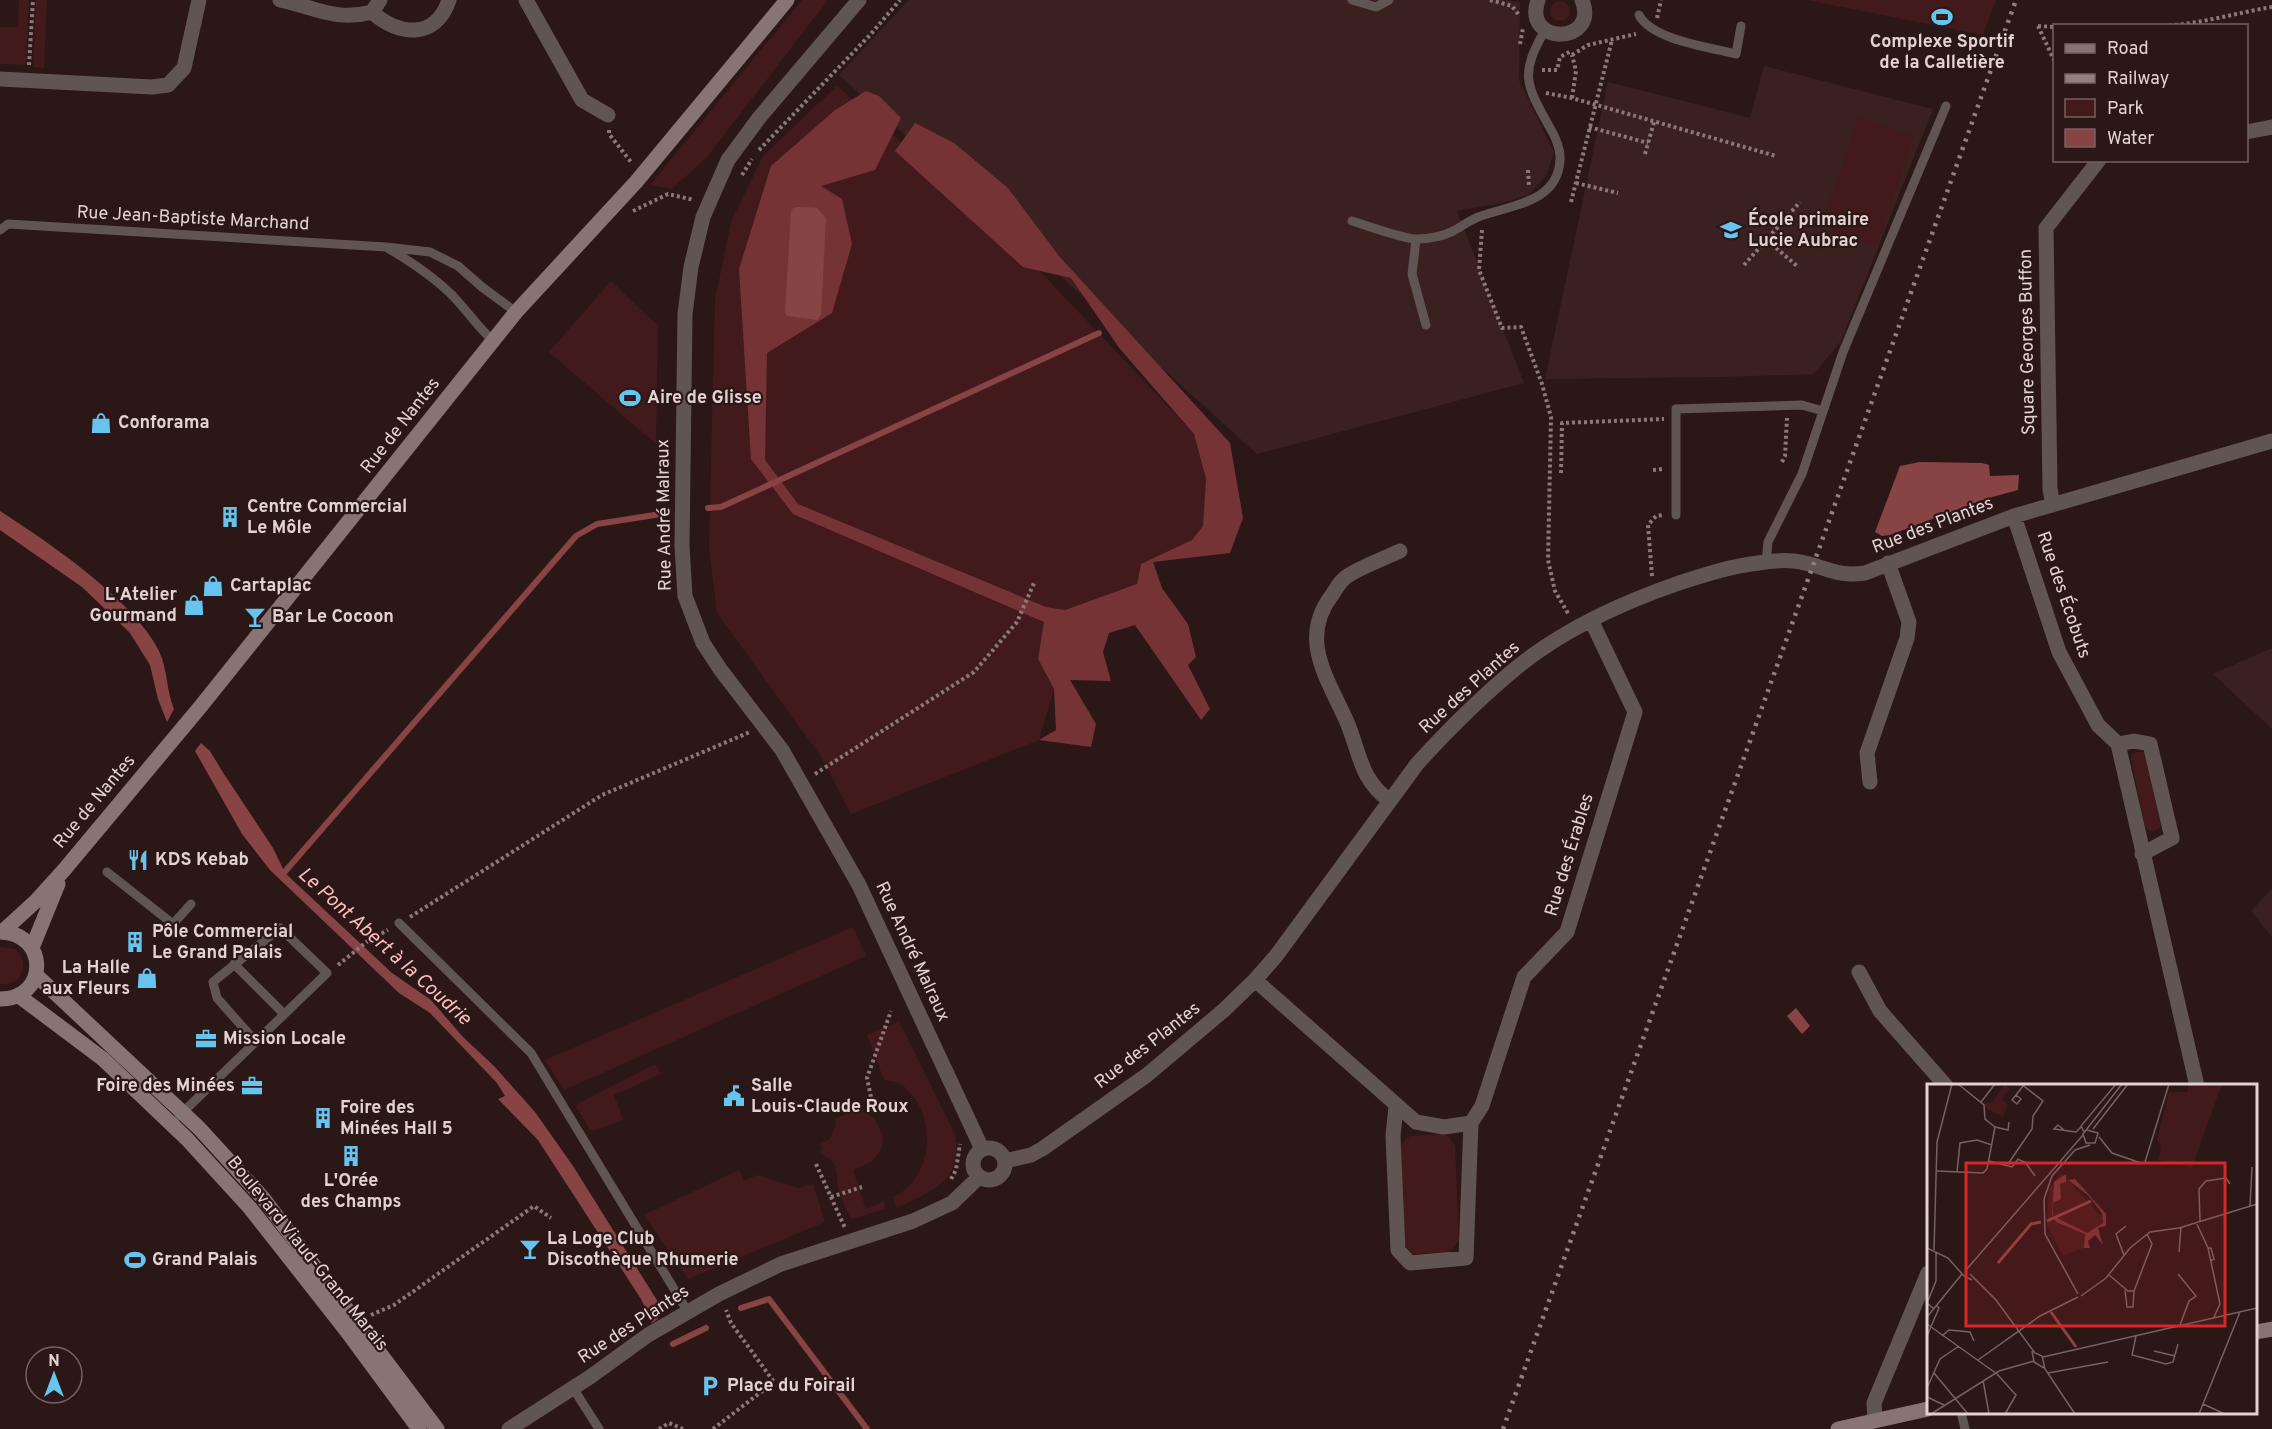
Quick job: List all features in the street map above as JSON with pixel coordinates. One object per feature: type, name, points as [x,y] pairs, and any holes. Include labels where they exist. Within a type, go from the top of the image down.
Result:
[{"type":"main road","name":"Rue de Nantes","points":[[1,932],[36,901],[64,870],[208,697],[516,312],[636,182],[787,0]]},
{"type":"main road","points":[[32,948],[64,870]]},
{"type":"main road","points":[[0,999],[19,996],[27,991],[36,975],[37,960],[32,948],[19,936],[1,932]]},
{"type":"main road","name":"Boulevard Viaud-Grand Marais","points":[[36,975],[182,1113],[263,1198],[437,1429]]},
{"type":"main road","name":"Boulevard Viaud-Grand Marais","points":[[19,996],[103,1059],[170,1123],[250,1208],[346,1330],[419,1429]]},
{"type":"main road","points":[[2257,1332],[2272,1329]]},
{"type":"main road","points":[[1838,1429],[1927,1409]]},
{"type":"street","points":[[0,79],[152,87],[168,85],[184,68],[199,0]]},
{"type":"street","points":[[280,0],[332,15],[348,16],[376,6],[392,27],[405,31],[422,30],[436,20],[449,0]]},
{"type":"street","points":[[526,0],[582,100],[608,115]]},
{"type":"street","name":"Rue André Malraux","points":[[859,0],[759,118],[728,160],[703,218],[691,267],[685,314],[682,546],[685,596],[703,643],[720,669],[764,725],[801,782],[860,885],[982,1149]]},
{"type":"street","points":[[1538,0],[1537,20],[1545,30],[1563,35],[1579,27],[1585,16],[1582,0]]},
{"type":"street","points":[[2248,132],[2272,127]]},
{"type":"street","name":"Square Georges Buffon","points":[[2053,505],[2050,496],[2046,228],[2097,162]]},
{"type":"street","name":"Rue des Plantes","points":[[509,1429],[573,1388],[648,1335],[719,1294],[782,1264],[913,1221],[952,1203],[979,1177],[991,1181],[997,1178],[1002,1174],[1005,1161],[1031,1155],[1042,1149],[1147,1075],[1216,1018],[1276,956],[1417,764],[1434,746],[1508,676],[1534,655],[1591,620],[1616,607],[1710,574],[1766,562],[1796,561],[1845,575],[1865,573],[2014,516],[2272,441]]},
{"type":"street","name":"Rue des Écobuts","points":[[2014,516],[2059,652],[2098,725],[2118,744]]},
{"type":"street","points":[[1390,801],[1382,796],[1365,775],[1348,726],[1316,653],[1316,625],[1325,603],[1345,577],[1400,552]]},
{"type":"street","points":[[1870,782],[1867,753],[1907,638],[1909,622],[1888,563]]},
{"type":"street","name":"Rue des Érables","points":[[1396,1106],[1393,1136],[1398,1250],[1410,1263],[1466,1258],[1471,1124],[1482,1106],[1524,977],[1567,932],[1635,712],[1591,620]]},
{"type":"street","points":[[2142,854],[2172,838],[2150,744],[2134,741],[2118,744],[2142,854],[2197,1084]]},
{"type":"street","points":[[1859,972],[1880,1011],[1944,1084]]},
{"type":"street","points":[[1254,980],[1416,1122],[1444,1127],[1471,1124]]},
{"type":"street","points":[[979,1177],[973,1168],[973,1162],[982,1149],[997,1150],[1005,1161]]},
{"type":"street","points":[[1875,1420],[1874,1403],[1927,1278]]},
{"type":"lane","points":[[1353,0],[1376,8],[1389,0]]},
{"type":"lane","points":[[1639,15],[1642,21],[1661,34],[1736,54],[1741,26]]},
{"type":"lane","points":[[1352,221],[1416,240],[1451,233],[1479,216],[1518,207],[1536,199],[1550,186],[1558,173],[1559,149],[1555,136],[1529,88],[1527,69],[1532,53],[1545,30]]},
{"type":"lane","points":[[1766,562],[1768,542],[1802,474],[1844,352],[1946,106]]},
{"type":"lane","name":"Rue Jean-Baptiste Marchand","points":[[0,230],[8,224],[386,247],[430,252],[458,266],[482,288],[516,312]]},
{"type":"lane","points":[[1416,240],[1413,274],[1426,325]]},
{"type":"lane","points":[[386,247],[429,274],[493,341]]},
{"type":"lane","points":[[1676,514],[1674,419],[1676,409],[1802,405],[1823,411]]},
{"type":"lane","points":[[107,872],[173,924],[191,904]]},
{"type":"lane","points":[[399,923],[531,1053],[688,1312]]},
{"type":"lane","points":[[170,1123],[182,1113],[256,1042],[284,1014],[327,973],[280,928],[213,981],[217,998],[256,1042]]},
{"type":"lane","points":[[234,964],[284,1014]]},
{"type":"lane","points":[[573,1388],[600,1429]]},
{"type":"lane","points":[[1961,1414],[1965,1429]]},
{"type":"path","points":[[29,71],[33,0]]},
{"type":"path","points":[[736,183],[757,152],[870,35],[900,0]]},
{"type":"path","points":[[1490,0],[1512,6],[1521,17],[1522,39],[1518,51]]},
{"type":"path","points":[[1657,18],[1661,0]]},
{"type":"path","points":[[2191,24],[2272,7]]},
{"type":"path","points":[[2053,27],[2038,26],[2053,56]]},
{"type":"path","points":[[1527,69],[1557,70],[1560,57],[1588,45],[1640,33]]},
{"type":"path","points":[[1571,202],[1612,40]]},
{"type":"path","points":[[1568,44],[1575,71],[1572,98]]},
{"type":"path","points":[[1542,88],[1546,93],[1572,98],[1776,156]]},
{"type":"path","points":[[1645,154],[1654,122]]},
{"type":"path","points":[[1589,127],[1648,143]]},
{"type":"path","points":[[1528,170],[1530,191]]},
{"type":"path","points":[[1576,183],[1618,193]]},
{"type":"path","points":[[1744,265],[1800,202]]},
{"type":"path","points":[[1479,216],[1483,226],[1479,270],[1502,328],[1521,327],[1542,384],[1551,417],[1548,560],[1555,591],[1577,628]]},
{"type":"path","points":[[1767,240],[1797,266]]},
{"type":"path","points":[[1782,462],[1788,429],[1787,406]]},
{"type":"path","points":[[1561,473],[1562,423],[1674,419]]},
{"type":"path","points":[[1656,592],[1651,573],[1648,525],[1656,516],[1676,514]]},
{"type":"path","points":[[801,782],[974,672],[1017,622],[1034,583]]},
{"type":"path","points":[[346,960],[369,940],[602,795],[764,725]]},
{"type":"path","points":[[809,764],[821,783]]},
{"type":"path","points":[[871,1097],[867,1078],[891,1011]]},
{"type":"path","points":[[945,1188],[956,1170],[959,1139]]},
{"type":"path","points":[[816,1164],[844,1228],[854,1225]]},
{"type":"path","points":[[831,1197],[862,1187]]},
{"type":"path","points":[[356,1322],[394,1305],[534,1206],[551,1218]]},
{"type":"path","points":[[713,1429],[774,1382],[731,1323],[719,1294]]},
{"type":"path","points":[[659,1429],[669,1423],[683,1429]]},
{"type":"shaded area","points":[[909,0],[1503,0],[1520,2],[1519,80],[1554,152],[1546,176],[1528,195],[1506,202],[1457,211],[1524,383],[1257,454],[839,75]]},
{"type":"shaded area","name":"École primaire Lucie Aubrac","points":[[1764,66],[1933,109],[1841,341],[1814,374],[1545,379],[1608,82],[1750,118]]},
{"type":"shaded area","points":[[866,91],[879,96],[901,118],[875,170],[821,186],[842,199],[852,244],[832,313],[767,353],[765,460],[798,504],[1046,607],[1065,610],[1137,584],[1141,564],[1192,540],[1203,526],[1206,479],[1194,434],[1120,349],[1071,278],[1023,267],[895,151],[915,123],[954,143],[1008,188],[1059,256],[1230,443],[1243,518],[1230,553],[1153,562],[1162,588],[1188,624],[1196,657],[1188,665],[1210,709],[1201,720],[1135,625],[1109,633],[1103,652],[1111,681],[1070,680],[1096,724],[1091,747],[1039,740],[1056,730],[1054,689],[1038,659],[1044,622],[793,514],[751,459],[739,269],[771,166],[835,110]]},
{"type":"shaded area","points":[[2272,648],[2272,729],[2213,674]]},
{"type":"shaded area","points":[[2272,889],[2272,937],[2251,911]]},
{"type":"green space","points":[[19,0],[29,0],[26,65],[0,64],[0,27],[18,27]]},
{"type":"green space","points":[[36,0],[47,0],[44,68],[33,67]]},
{"type":"green space","points":[[802,0],[828,0],[707,157],[672,189],[650,185]]},
{"type":"green space","name":"Complexe Sportif de la Calletière","points":[[1807,0],[1996,0],[1983,35]]},
{"type":"green space","points":[[1560,1],[1567,4],[1570,11],[1567,18],[1560,21],[1553,18],[1550,11],[1553,4]]},
{"type":"green space","points":[[837,86],[999,228],[1194,434],[1206,479],[1203,526],[1192,540],[1142,564],[1138,584],[1065,610],[1038,659],[1054,689],[1039,740],[851,814],[822,758],[717,613],[709,547],[715,300],[731,222],[763,156]]},
{"type":"green space","points":[[1858,117],[1914,136],[1877,246],[1821,227]]},
{"type":"green space","name":"Aire de Glisse","points":[[611,281],[658,326],[656,444],[549,352]]},
{"type":"green space","points":[[2144,752],[2147,758],[2160,821],[2160,828],[2153,832],[2145,827],[2131,759],[2132,753]]},
{"type":"green space","points":[[853,927],[866,956],[564,1090],[545,1060]]},
{"type":"green space","points":[[0,947],[15,949],[22,961],[22,973],[19,978],[8,984],[0,984]]},
{"type":"green space","points":[[899,1021],[955,1134],[956,1150],[950,1174],[942,1182],[922,1196],[897,1208],[893,1197],[907,1188],[917,1176],[924,1161],[927,1144],[926,1127],[922,1111],[914,1097],[902,1085],[884,1080],[867,1035]]},
{"type":"green space","points":[[655,1064],[661,1074],[614,1095],[623,1119],[595,1131],[590,1130],[576,1107],[579,1103]]},
{"type":"green space","points":[[861,1110],[874,1118],[883,1135],[882,1148],[871,1162],[853,1170],[866,1209],[884,1201],[885,1209],[851,1219],[840,1193],[835,1166],[820,1153],[822,1148],[820,1144],[830,1139],[836,1125],[834,1119]]},
{"type":"green space","points":[[1444,1134],[1455,1146],[1459,1241],[1450,1252],[1412,1254],[1405,1245],[1401,1144],[1410,1136]]},
{"type":"green space","points":[[739,1170],[744,1181],[757,1175],[799,1188],[813,1184],[825,1222],[688,1279],[644,1215]]},
{"type":"water","points":[[793,208],[817,208],[826,218],[821,315],[817,320],[787,316],[785,312],[791,212]]},
{"type":"water","points":[[1920,462],[1989,465],[1990,476],[2019,475],[2018,490],[1985,499],[1890,535],[1882,536],[1875,532],[1900,466]]},
{"type":"water","points":[[0,511],[65,555],[110,592],[147,632],[162,658],[174,709],[167,722],[158,699],[150,665],[130,633],[82,587],[0,530]]},
{"type":"water","points":[[201,743],[210,751],[273,848],[285,873],[392,973],[431,1000],[535,1112],[573,1166],[660,1305],[656,1313],[658,1319],[652,1323],[641,1299],[538,1140],[498,1099],[505,1096],[497,1083],[430,1013],[399,993],[270,870],[242,834],[195,751]]},
{"type":"water","points":[[1796,1008],[1810,1026],[1802,1034],[1787,1016]]},
{"type":"waterway","points":[[708,508],[721,507],[1099,333]]},
{"type":"waterway","points":[[282,875],[576,536],[597,524],[661,514]]},
{"type":"waterway","points":[[741,1308],[769,1299],[867,1429]]},
{"type":"waterway","points":[[673,1344],[706,1328]]},
{"type":"railway","points":[[1503,1429],[2016,0]]},
{"type":"place","name":"Complexe Sportif de la Calletière","points":[[1942,17]]},
{"type":"place","name":"École primaire Lucie Aubrac","points":[[1731,230]]},
{"type":"place","name":"Aire de Glisse","points":[[630,398]]},
{"type":"place","name":"Conforama","points":[[101,423]]},
{"type":"place","name":"Centre Commercial Le Môle","points":[[230,517]]},
{"type":"place","name":"Cartaplac","points":[[213,586]]},
{"type":"place","name":"L'Atelier Gourmand","points":[[194,605]]},
{"type":"place","name":"Bar Le Cocoon","points":[[255,617]]},
{"type":"place","name":"KDS Kebab","points":[[138,860]]},
{"type":"place","name":"Pôle Commercial Le Grand Palais","points":[[135,942]]},
{"type":"place","name":"La Halle aux Fleurs","points":[[147,978]]},
{"type":"place","name":"Mission Locale","points":[[206,1039]]},
{"type":"place","name":"Foire des Minées","points":[[252,1086]]},
{"type":"place","name":"Salle Louis-Claude Roux","points":[[734,1096]]},
{"type":"place","name":"Foire des Minées Hall 5","points":[[323,1118]]},
{"type":"place","name":"L'Orée des Champs","points":[[351,1156]]},
{"type":"place","name":"La Loge Club Discothèque Rhumerie","points":[[530,1249]]},
{"type":"place","name":"Grand Palais","points":[[135,1260]]},
{"type":"place","name":"Place du Foirail","points":[[710,1386]]},
{"type":"water label","name":"Le Pont Abert à la Coudrie","points":[[384,947]]}]
